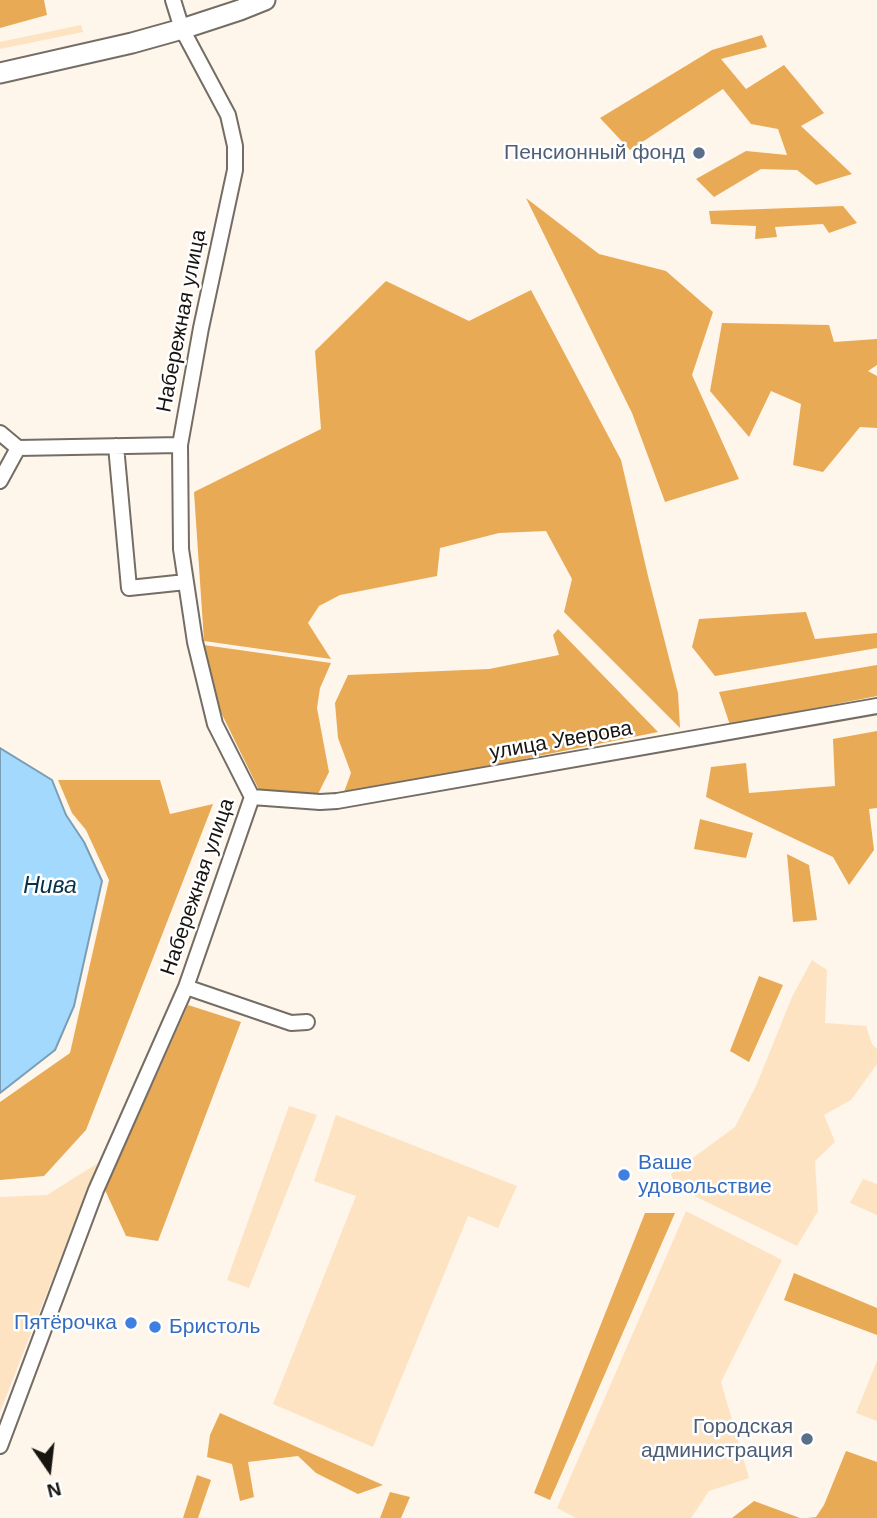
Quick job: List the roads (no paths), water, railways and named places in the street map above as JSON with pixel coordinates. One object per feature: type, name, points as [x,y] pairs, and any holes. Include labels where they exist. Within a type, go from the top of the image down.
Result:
[{"type":"main road","points":[[0,73],[132,43],[265,0]]},
{"type":"street","name":"Набережная улица","points":[[0,1446],[96,1190],[186,987],[252,797],[215,724],[195,642],[181,549],[180,445],[201,328],[235,170],[234,146],[228,115],[182,29],[173,0]]},
{"type":"street","points":[[0,433],[18,448],[180,445]]},
{"type":"street","points":[[116,446],[129,588],[186,582]]},
{"type":"street","points":[[0,481],[18,448]]},
{"type":"street","name":"улица Уверова","points":[[252,797],[320,802],[337,800],[877,706]]},
{"type":"street","points":[[186,987],[291,1023],[307,1022]]},
{"type":"water","name":"Нива","points":[[0,748],[52,780],[66,815],[84,842],[102,881],[74,1006],[55,1050],[0,1093]]},
{"type":"place","name":"Пенсионный фонд","points":[[699,153]]},
{"type":"place","name":"Ваше удовольствие","points":[[624,1175]]},
{"type":"place","name":"Пятёрочка","points":[[131,1323]]},
{"type":"place","name":"Бристоль","points":[[155,1327]]},
{"type":"place","name":"Городская администрация","points":[[807,1439]]}]
